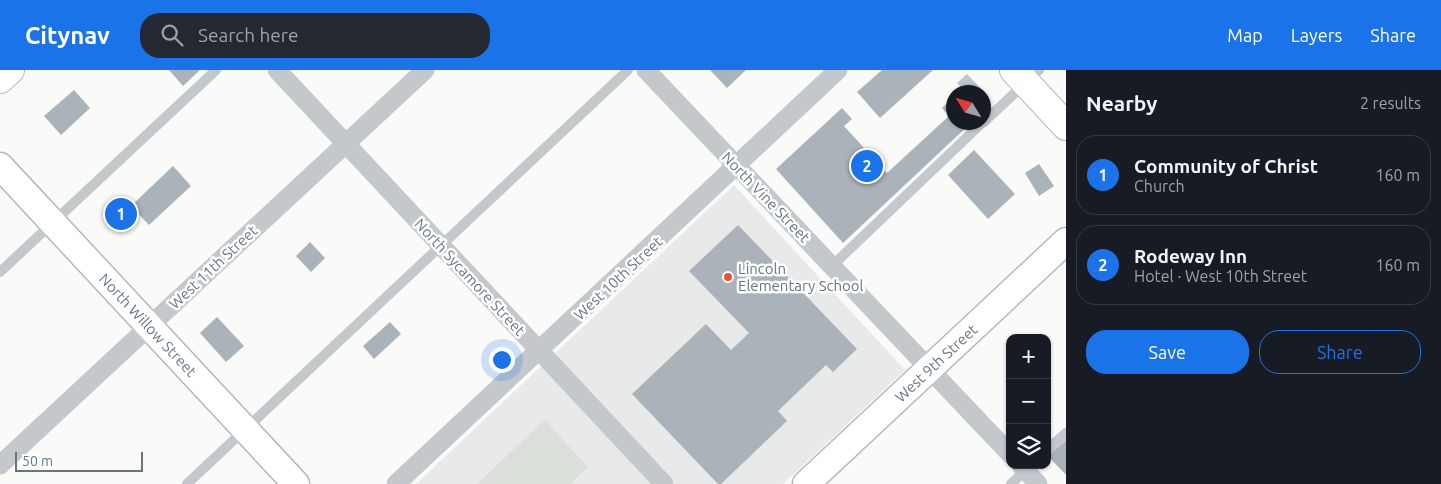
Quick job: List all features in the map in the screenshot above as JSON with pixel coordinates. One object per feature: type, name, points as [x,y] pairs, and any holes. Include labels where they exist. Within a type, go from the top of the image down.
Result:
[{"type":"main road","points":[[0,79],[10,70]]},
{"type":"main road","points":[[1026,74],[1066,126]]},
{"type":"main road","name":"North Willow Street","points":[[0,166],[296,484]]},
{"type":"main road","name":"West 9th Street","points":[[806,484],[1066,241]]},
{"type":"street","name":"North Sycamore Street","points":[[277,70],[664,484]]},
{"type":"street","name":"West 11th Street","points":[[0,465],[345,143],[426,70]]},
{"type":"street","name":"North Vine Street","points":[[646,70],[1006,450]]},
{"type":"street","name":"West 10th Street","points":[[396,484],[838,70]]},
{"type":"lane","points":[[0,272],[216,70]]},
{"type":"lane","points":[[187,484],[628,70]]},
{"type":"lane","points":[[991,113],[1026,74]]},
{"type":"lane","points":[[832,266],[975,130]]},
{"type":"lane","points":[[1051,446],[1066,433]]},
{"type":"lane","points":[[1011,484],[1029,471]]},
{"type":"shaded area","points":[[967,74],[977,85],[959,85],[957,83]]},
{"type":"shaded area","name":"Lincoln Elementary School","points":[[734,185],[905,370],[783,484],[416,484]]},
{"type":"shaded area","points":[[545,420],[588,467],[570,484],[477,484]]},
{"type":"building","points":[[169,70],[200,70],[183,86]]},
{"type":"building","points":[[710,70],[746,70],[727,88]]},
{"type":"building","points":[[882,70],[933,70],[880,118],[857,92]]},
{"type":"building","points":[[74,90],[90,108],[61,135],[44,116]]},
{"type":"building","points":[[946,104],[946,113],[942,108]]},
{"type":"building","points":[[842,108],[852,119],[844,126],[887,173],[946,119],[946,130],[963,130],[843,243],[776,169]]},
{"type":"building","points":[[974,150],[1015,194],[988,219],[948,175]]},
{"type":"building","points":[[1039,164],[1054,186],[1039,196],[1025,173]]},
{"type":"building","points":[[173,166],[191,186],[149,225],[131,206]]},
{"type":"building","points":[[738,225],[857,349],[833,372],[826,365],[778,411],[787,421],[721,484],[718,484],[632,394],[706,324],[731,350],[749,333],[689,271]]},
{"type":"building","points":[[310,242],[325,258],[311,272],[296,256]]},
{"type":"building","points":[[217,317],[244,346],[226,362],[200,333]]},
{"type":"building","points":[[390,322],[401,334],[374,359],[363,346]]},
{"type":"building","points":[[1066,440],[1066,475],[1051,459],[1051,453]]},
{"type":"place","name":"Rodeway Inn","points":[[867,166]]},
{"type":"place","name":"Community of Christ","points":[[121,214]]},
{"type":"place","name":"Lincoln Elementary School","points":[[728,277]]}]
